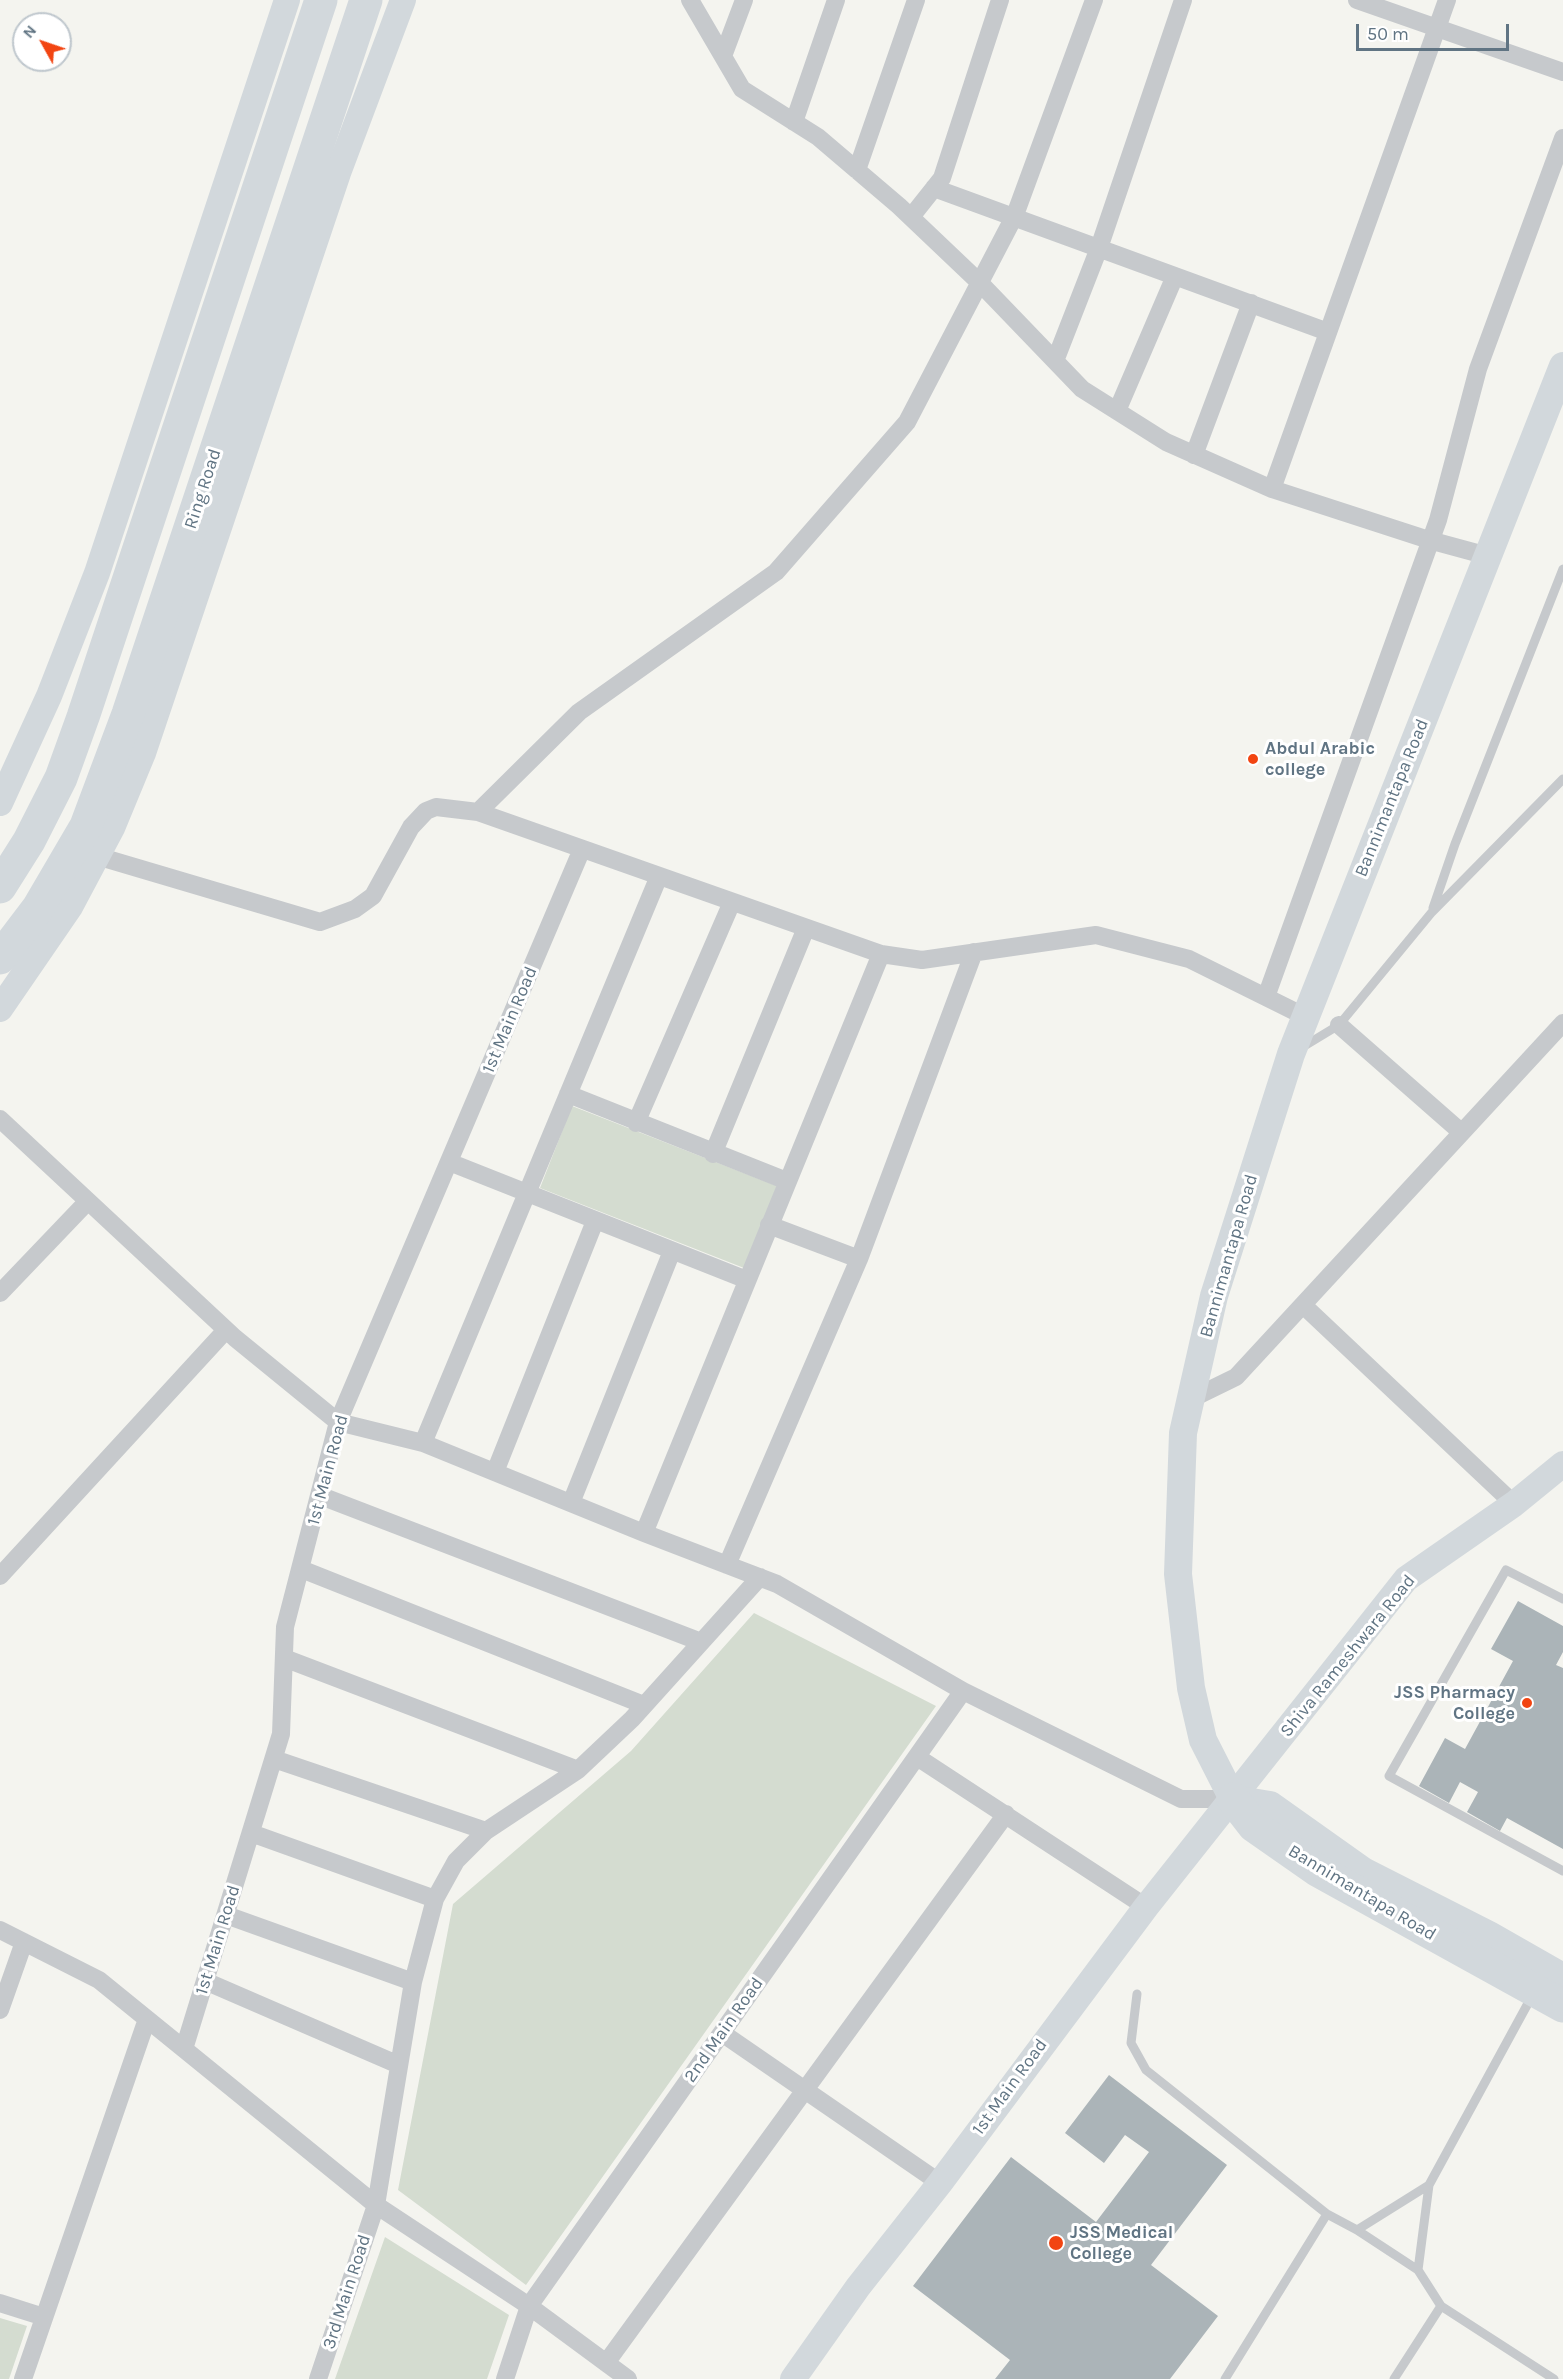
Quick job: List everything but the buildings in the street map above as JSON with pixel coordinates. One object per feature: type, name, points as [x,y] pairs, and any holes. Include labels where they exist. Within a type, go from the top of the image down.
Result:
[{"type":"highway","points":[[0,887],[29,841],[61,778],[80,727],[321,0]]},
{"type":"highway","name":"Ring Road","points":[[0,958],[38,908],[90,815],[128,714],[366,0]]},
{"type":"highway","name":"Bannimantapa Road","points":[[1233,1799],[1254,1826],[1317,1870],[1563,2006]]},
{"type":"main road","name":"Bannimantapa Road","points":[[1233,1799],[1203,1740],[1191,1688],[1178,1574],[1183,1433],[1214,1296],[1291,1054],[1563,366]]},
{"type":"main road","points":[[1233,1799],[1270,1806],[1363,1871],[1489,1935],[1563,1977]]},
{"type":"street","points":[[0,803],[49,696],[97,573],[287,0]]},
{"type":"street","points":[[0,1009],[70,907],[112,828],[143,753],[338,173],[403,0]]},
{"type":"street","points":[[690,0],[742,89],[818,137],[911,217],[1082,389],[1166,442],[1272,489],[1429,540],[1488,556]]},
{"type":"street","points":[[723,57],[744,0]]},
{"type":"street","points":[[794,122],[836,0]]},
{"type":"street","points":[[857,170],[916,0]]},
{"type":"street","points":[[911,217],[942,178],[1000,0]]},
{"type":"street","points":[[478,812],[579,712],[776,572],[907,422],[1015,215],[1094,0]]},
{"type":"street","points":[[1055,361],[1099,248],[1184,0]]},
{"type":"street","points":[[1357,0],[1563,72]]},
{"type":"street","points":[[1272,489],[1447,0]]},
{"type":"street","points":[[1266,997],[1438,520],[1478,369],[1563,138]]},
{"type":"street","points":[[934,188],[1015,215],[1328,332]]},
{"type":"street","points":[[1117,411],[1175,276]]},
{"type":"street","points":[[1194,455],[1251,303]]},
{"type":"street","points":[[97,856],[320,922],[356,909],[373,896],[411,827],[426,811],[436,807],[478,812],[880,954],[922,960],[1096,935],[1189,958],[1306,1017]]},
{"type":"street","name":"1st Main Road","points":[[183,2049],[281,1734],[285,1627],[321,1497],[338,1422],[582,849]]},
{"type":"street","points":[[423,1443],[659,876]]},
{"type":"street","points":[[636,1123],[732,902]]},
{"type":"street","points":[[713,1154],[806,928]]},
{"type":"street","points":[[728,1565],[859,1259],[974,952]]},
{"type":"street","points":[[644,1533],[880,954]]},
{"type":"street","points":[[1191,1399],[1236,1377],[1563,1023]]},
{"type":"street","points":[[1339,1025],[1461,1132]]},
{"type":"street","points":[[568,1094],[713,1154],[787,1181]]},
{"type":"street","points":[[0,1119],[226,1330],[338,1422],[423,1443],[644,1533],[777,1584],[963,1691],[1181,1799],[1233,1799]]},
{"type":"street","points":[[449,1162],[747,1280]]},
{"type":"street","points":[[0,1293],[87,1201]]},
{"type":"street","points":[[495,1472],[595,1221]]},
{"type":"street","points":[[770,1225],[859,1259]]},
{"type":"street","points":[[571,1503],[672,1251]]},
{"type":"street","points":[[1303,1305],[1514,1504]]},
{"type":"street","points":[[0,1576],[226,1330]]},
{"type":"street","name":"Shiva Rameshwara Road","points":[[1233,1799],[1406,1579],[1514,1504],[1563,1464]]},
{"type":"street","points":[[321,1497],[701,1642]]},
{"type":"street","points":[[301,1569],[644,1705]]},
{"type":"street","name":"3rd Main Road","points":[[318,2379],[376,2205],[413,1982],[435,1899],[456,1861],[486,1831],[578,1770],[644,1705],[760,1577]]},
{"type":"street","points":[[284,1658],[578,1770]]},
{"type":"street","name":"2nd Main Road","points":[[505,2379],[529,2306],[963,1691]]},
{"type":"street","points":[[917,1757],[1146,1907]]},
{"type":"street","points":[[274,1759],[486,1831]]},
{"type":"street","name":"1st Main Road","points":[[793,2379],[858,2287],[940,2183],[1146,1907],[1233,1799]]},
{"type":"street","points":[[606,2363],[1006,1814]]},
{"type":"street","points":[[251,1833],[435,1899]]},
{"type":"street","points":[[226,1915],[413,1982]]},
{"type":"street","points":[[0,1930],[99,1980],[376,2205],[529,2306],[628,2379]]},
{"type":"street","points":[[0,2010],[24,1942]]},
{"type":"street","points":[[205,1981],[399,2065]]},
{"type":"street","points":[[22,2379],[147,2019]]},
{"type":"street","points":[[722,2033],[940,2183]]},
{"type":"street","points":[[0,2303],[44,2317]]},
{"type":"lane","points":[[1432,912],[1455,844],[1563,569]]},
{"type":"lane","points":[[1291,1054],[1339,1025],[1432,912],[1563,779]]},
{"type":"lane","points":[[1563,1599],[1506,1570],[1389,1776],[1563,1871]]},
{"type":"lane","points":[[1418,2270],[1429,2185],[1534,1992]]},
{"type":"lane","points":[[1137,1994],[1131,2043],[1146,2070],[1326,2214],[1357,2230],[1418,2270],[1441,2306],[1554,2379]]},
{"type":"lane","points":[[1357,2230],[1429,2185]]},
{"type":"lane","points":[[1225,2379],[1326,2214]]},
{"type":"lane","points":[[1394,2379],[1441,2306]]},
{"type":"shaded area","points":[[572,1106],[777,1186],[744,1268],[540,1188]]},
{"type":"shaded area","points":[[754,1613],[936,1706],[526,2285],[398,2190],[453,1904],[631,1751]]},
{"type":"shaded area","points":[[385,2237],[509,2315],[487,2379],[335,2379]]},
{"type":"shaded area","points":[[0,2318],[27,2326],[9,2379],[0,2379]]},
{"type":"place","name":"Abdul Arabic college","points":[[1253,759]]},
{"type":"place","name":"JSS Pharmacy College","points":[[1527,1703]]},
{"type":"place","name":"JSS Medical College","points":[[1056,2243]]}]
